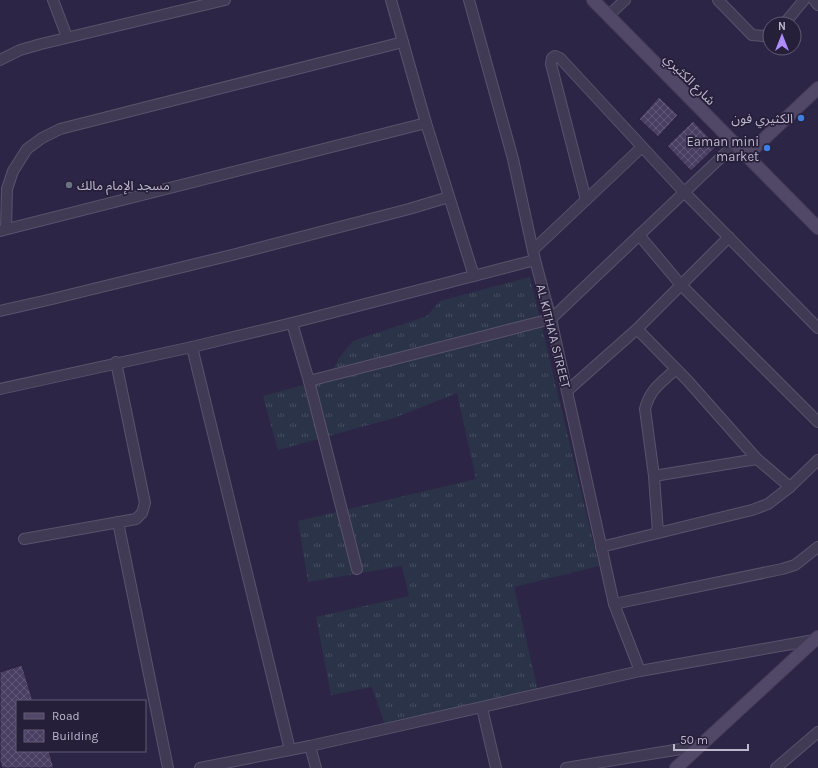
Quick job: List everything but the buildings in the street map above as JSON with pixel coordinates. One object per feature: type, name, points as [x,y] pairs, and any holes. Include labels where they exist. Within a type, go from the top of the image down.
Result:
[{"type":"main road","name":"شارع الكثيري","points":[[593,0],[818,228]]},
{"type":"main road","points":[[746,156],[818,88]]},
{"type":"main road","points":[[676,768],[816,638]]},
{"type":"street","points":[[53,0],[67,37]]},
{"type":"street","points":[[0,60],[20,50],[67,37],[107,29],[225,0]]},
{"type":"street","points":[[391,0],[426,123],[474,276]]},
{"type":"street","name":"AL KITHA'A STREET","points":[[469,0],[513,159],[532,250],[551,319],[568,392],[614,604],[640,672]]},
{"type":"street","points":[[608,16],[626,0]]},
{"type":"street","points":[[718,0],[752,35],[762,36]]},
{"type":"street","points":[[791,16],[804,0]]},
{"type":"street","points":[[814,0],[818,5]]},
{"type":"street","points":[[403,42],[60,129],[42,138],[27,149],[13,171],[7,189],[3,230],[426,123]]},
{"type":"street","points":[[586,200],[551,64],[552,58],[555,56],[560,58],[684,192],[818,328]]},
{"type":"street","points":[[309,381],[551,319],[735,144]]},
{"type":"street","points":[[532,250],[642,147]]},
{"type":"street","points":[[0,311],[232,255],[449,197]]},
{"type":"street","points":[[638,235],[681,285],[818,422]]},
{"type":"street","points":[[568,392],[637,329],[729,237]]},
{"type":"street","points":[[0,389],[116,362],[192,347],[292,323],[535,260]]},
{"type":"street","points":[[292,323],[309,381],[357,569]]},
{"type":"street","points":[[637,329],[688,381],[757,459],[790,487]]},
{"type":"street","points":[[192,347],[290,750]]},
{"type":"street","points":[[24,539],[136,519],[142,513],[145,503],[116,362]]},
{"type":"street","points":[[658,533],[654,476],[645,409],[647,399],[651,392],[676,370]]},
{"type":"street","points":[[654,476],[757,459]]},
{"type":"street","points":[[602,547],[752,510],[768,504],[790,487],[818,460]]},
{"type":"street","points":[[118,522],[168,768]]},
{"type":"street","points":[[614,604],[782,569],[795,565],[818,547]]},
{"type":"street","points":[[200,768],[310,746],[640,672],[816,638]]},
{"type":"street","points":[[482,708],[496,768]]},
{"type":"street","points":[[776,768],[818,732]]},
{"type":"street","points":[[310,746],[316,768]]},
{"type":"street","points":[[570,768],[699,746]]},
{"type":"green space","points":[[530,277],[599,566],[514,587],[539,695],[387,731],[372,687],[331,695],[316,617],[409,596],[402,566],[308,582],[298,521],[476,479],[457,393],[394,418],[278,450],[263,396],[329,378],[339,358],[353,341],[427,316],[440,301]]},
{"type":"place","name":"الكثيري فون","points":[[801,118]]},
{"type":"place","name":"Eaman mini market","points":[[767,148]]},
{"type":"place","name":"مسجد الإمام مالك","points":[[69,185]]}]
